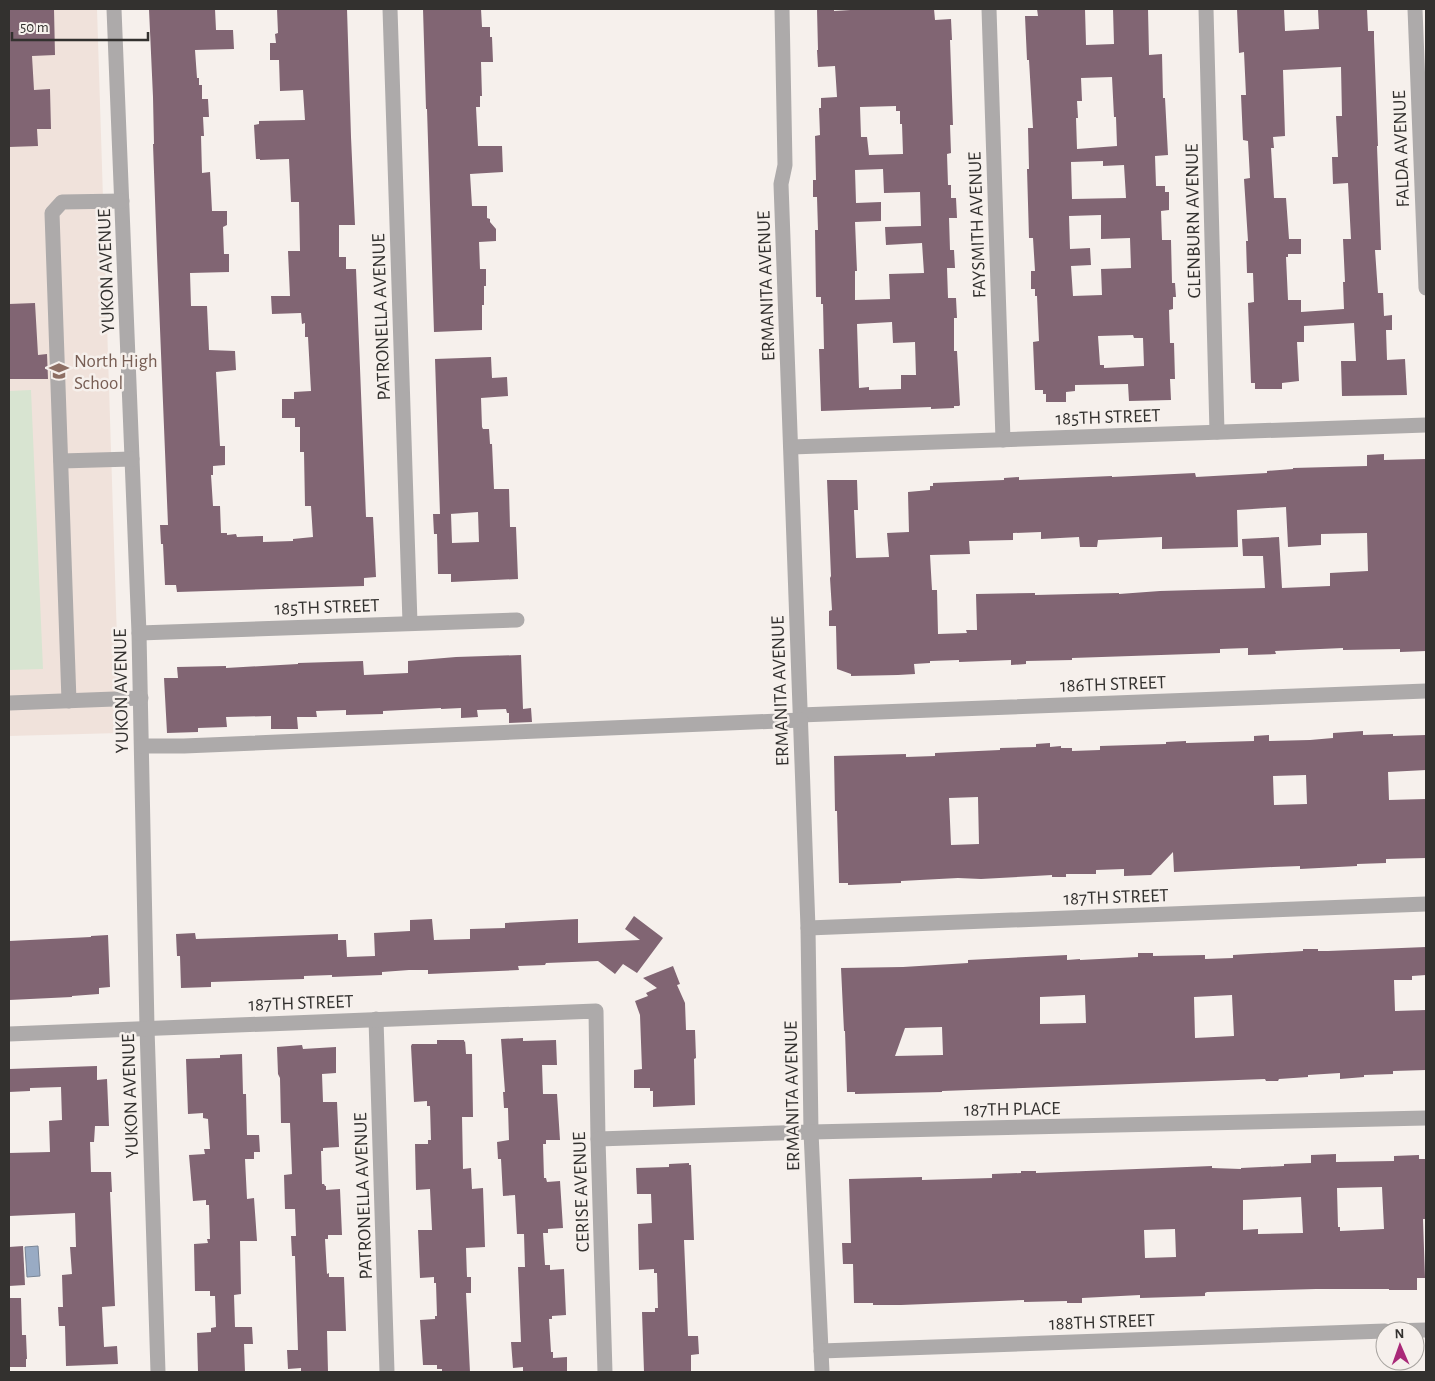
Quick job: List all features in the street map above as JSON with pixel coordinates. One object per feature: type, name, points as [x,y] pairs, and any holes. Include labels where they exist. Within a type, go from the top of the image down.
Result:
[{"type":"street","name":"YUKON AVENUE","points":[[114,9],[139,633],[147,1028],[158,1372]]},
{"type":"street","name":"PATRONELLA AVENUE","points":[[390,9],[410,624]]},
{"type":"street","name":"ERMANITA AVENUE","points":[[782,9],[785,165],[781,184],[808,928],[811,1132],[822,1372]]},
{"type":"street","name":"FAYSMITH AVENUE","points":[[989,9],[1003,440]]},
{"type":"street","name":"GLENBURN AVENUE","points":[[1206,9],[1217,432]]},
{"type":"street","name":"FALDA AVENUE","points":[[1415,9],[1426,288]]},
{"type":"street","points":[[69,701],[52,213],[62,202],[122,201]]},
{"type":"street","name":"185TH STREET","points":[[791,447],[1426,425]]},
{"type":"street","points":[[61,461],[132,459]]},
{"type":"street","name":"185TH STREET","points":[[139,633],[517,620]]},
{"type":"street","name":"186TH STREET","points":[[142,746],[352,739],[1426,691]]},
{"type":"street","points":[[9,703],[141,698]]},
{"type":"street","name":"187TH STREET","points":[[808,928],[1426,904]]},
{"type":"street","name":"187TH STREET","points":[[9,1034],[596,1011]]},
{"type":"street","name":"CERISE AVENUE","points":[[596,1011],[605,1372]]},
{"type":"street","name":"PATRONELLA AVENUE","points":[[376,1019],[387,1372]]},
{"type":"street","name":"187TH PLACE","points":[[598,1139],[811,1132],[1426,1118]]},
{"type":"street","name":"188TH STREET","points":[[821,1351],[1375,1331]]},
{"type":"shaded area","name":"North High School","points":[[9,9],[97,9],[120,733],[9,736]]},
{"type":"green space","points":[[31,390],[43,669],[9,670],[9,391]]},
{"type":"water","points":[[38,1246],[40,1276],[27,1277],[25,1247]]},
{"type":"building","points":[[9,9],[54,9],[55,55],[32,56],[34,90],[50,89],[51,129],[37,129],[38,146],[9,147]]},
{"type":"building","points":[[149,9],[215,9],[216,30],[233,30],[234,49],[195,50],[197,78],[199,78],[199,85],[202,85],[202,99],[208,99],[209,117],[203,117],[204,136],[201,136],[202,173],[210,172],[212,211],[227,211],[227,225],[223,227],[224,254],[229,254],[229,272],[190,273],[191,306],[207,306],[209,350],[235,351],[236,370],[216,372],[220,446],[225,446],[225,465],[213,466],[213,475],[211,475],[213,506],[220,506],[221,533],[227,533],[227,535],[236,534],[237,537],[263,536],[263,542],[293,541],[293,539],[313,537],[311,506],[305,506],[304,452],[300,452],[300,427],[295,427],[295,418],[282,418],[282,399],[294,399],[294,392],[311,391],[308,337],[305,337],[305,323],[302,324],[301,313],[272,314],[271,296],[290,296],[288,251],[300,251],[299,202],[291,202],[289,159],[256,159],[254,125],[259,124],[259,121],[305,120],[303,90],[280,91],[279,60],[270,60],[270,43],[276,43],[275,34],[278,33],[277,9],[347,9],[355,225],[339,225],[339,257],[346,257],[346,269],[356,269],[366,517],[373,517],[376,577],[364,578],[364,586],[177,592],[176,585],[165,585],[160,525],[168,525]]},
{"type":"building","points":[[423,9],[481,9],[482,27],[490,27],[490,37],[492,37],[493,62],[481,62],[482,96],[480,96],[480,107],[476,107],[478,146],[502,146],[503,172],[470,174],[472,206],[487,206],[487,218],[490,219],[490,222],[496,229],[496,241],[479,242],[480,269],[486,269],[484,305],[482,305],[482,330],[434,332]]},
{"type":"building","points":[[817,9],[834,9],[834,11],[934,9],[935,20],[951,19],[953,125],[950,125],[951,153],[947,154],[948,185],[951,185],[951,198],[956,198],[957,218],[949,218],[950,250],[954,250],[955,268],[947,268],[948,298],[956,298],[957,318],[954,318],[954,351],[957,351],[960,405],[954,406],[954,408],[931,409],[931,407],[821,411],[819,349],[824,349],[823,304],[821,304],[821,297],[816,297],[815,230],[818,230],[817,197],[813,197],[813,180],[816,180],[815,136],[820,135],[819,108],[821,108],[821,98],[837,97],[835,66],[818,67]],"holes":[[[896,106],[896,111],[900,111],[900,124],[902,124],[903,154],[869,155],[867,137],[861,137],[860,107]],[[883,169],[884,193],[920,192],[921,226],[885,227],[886,245],[922,243],[924,273],[889,274],[890,299],[855,300],[855,271],[857,271],[855,222],[881,221],[881,202],[856,203],[855,170]],[[892,322],[893,343],[915,342],[916,375],[901,375],[901,389],[869,390],[869,387],[859,388],[857,324]]]},
{"type":"building","points":[[1037,9],[1085,9],[1086,45],[1114,44],[1113,9],[1148,9],[1149,55],[1162,54],[1163,98],[1165,98],[1168,155],[1155,156],[1156,186],[1165,186],[1165,192],[1169,192],[1169,210],[1161,211],[1162,240],[1171,240],[1172,283],[1175,283],[1176,297],[1173,297],[1173,309],[1169,310],[1170,343],[1174,343],[1175,379],[1170,379],[1171,400],[1129,401],[1128,384],[1075,385],[1075,391],[1066,392],[1066,402],[1046,402],[1046,394],[1043,394],[1043,390],[1035,390],[1033,342],[1039,341],[1037,296],[1035,296],[1035,289],[1031,289],[1031,271],[1035,271],[1033,238],[1029,238],[1027,169],[1029,169],[1028,128],[1033,128],[1025,16],[1038,16]],"holes":[[[1112,77],[1117,146],[1077,149],[1076,118],[1078,118],[1077,101],[1082,101],[1081,78]],[[1103,161],[1103,166],[1124,165],[1126,198],[1072,199],[1071,162]],[[1101,215],[1101,239],[1130,238],[1131,268],[1101,269],[1102,295],[1073,296],[1071,266],[1091,265],[1090,248],[1070,249],[1069,216]],[[1133,335],[1134,338],[1143,338],[1144,366],[1104,368],[1104,365],[1100,365],[1098,336]]]},
{"type":"building","points":[[1237,9],[1284,9],[1285,31],[1319,29],[1318,9],[1367,9],[1368,31],[1374,31],[1381,250],[1375,250],[1378,293],[1383,293],[1384,316],[1392,315],[1392,330],[1386,330],[1387,360],[1405,359],[1407,395],[1342,396],[1341,361],[1356,361],[1354,323],[1304,326],[1304,342],[1297,342],[1299,381],[1282,383],[1282,389],[1255,389],[1255,383],[1251,383],[1248,303],[1254,302],[1253,273],[1247,273],[1246,241],[1248,241],[1244,179],[1250,178],[1248,141],[1243,140],[1241,95],[1246,95],[1244,52],[1239,53]],"holes":[[[1341,67],[1342,116],[1336,116],[1338,157],[1332,157],[1333,184],[1348,183],[1351,239],[1343,239],[1344,309],[1301,312],[1301,300],[1288,300],[1286,257],[1288,257],[1288,254],[1301,254],[1301,239],[1289,239],[1286,198],[1274,198],[1271,148],[1274,148],[1273,137],[1285,136],[1283,70]]]},
{"type":"building","points":[[35,303],[38,355],[47,354],[48,379],[9,379],[9,304]]},
{"type":"building","points":[[491,357],[492,378],[507,377],[508,396],[481,398],[482,427],[483,429],[489,429],[490,444],[492,444],[494,489],[509,489],[510,527],[516,527],[518,579],[451,582],[451,574],[438,574],[437,534],[434,534],[433,514],[440,514],[435,359]],"holes":[[[478,512],[479,542],[452,543],[450,514]]]},
{"type":"building","points":[[1384,454],[1384,460],[1426,459],[1426,651],[1400,652],[1400,649],[1343,650],[1343,648],[1275,651],[1276,654],[1248,655],[1248,648],[1220,649],[1220,653],[1072,658],[1072,660],[1026,661],[1026,664],[1011,665],[1011,660],[930,661],[930,663],[914,664],[915,674],[898,675],[851,676],[851,674],[837,669],[836,626],[829,626],[829,611],[832,610],[827,480],[857,480],[858,510],[854,510],[856,558],[889,557],[887,533],[909,532],[908,492],[930,490],[930,486],[933,486],[933,483],[1004,480],[1004,478],[1019,477],[1019,480],[1195,473],[1196,477],[1267,473],[1267,471],[1293,468],[1367,466],[1367,455]],"holes":[[[1286,507],[1288,547],[1321,545],[1321,534],[1367,533],[1368,571],[1330,573],[1330,586],[1282,588],[1279,537],[1242,539],[1243,556],[1263,556],[1265,588],[1119,594],[976,594],[977,630],[966,630],[967,633],[938,634],[937,590],[932,590],[930,555],[970,554],[969,541],[1013,540],[1013,533],[1041,532],[1041,539],[1079,537],[1080,547],[1097,547],[1098,540],[1162,537],[1162,549],[1238,547],[1237,510]]]},
{"type":"building","points":[[521,655],[523,709],[531,708],[532,722],[509,723],[509,713],[507,713],[506,709],[477,710],[478,717],[461,718],[461,708],[383,711],[383,714],[346,715],[346,710],[316,711],[317,717],[297,717],[298,729],[271,729],[271,716],[226,717],[227,727],[198,728],[198,732],[167,733],[164,678],[178,678],[177,667],[226,666],[226,668],[363,661],[364,675],[408,673],[408,661]]},
{"type":"building","points":[[1363,731],[1363,735],[1426,735],[1426,770],[1388,772],[1389,800],[1426,799],[1426,858],[1386,859],[1386,863],[1357,864],[1357,866],[1300,869],[1300,866],[1174,872],[1173,852],[1151,875],[1124,876],[1124,869],[1096,870],[1096,874],[1066,874],[1066,877],[1052,877],[1052,875],[981,879],[958,878],[848,885],[848,883],[839,883],[834,756],[906,754],[906,757],[935,756],[935,753],[1036,747],[1036,744],[1050,743],[1050,747],[1072,748],[1072,751],[1100,750],[1100,746],[1166,744],[1166,742],[1254,741],[1254,736],[1269,735],[1269,741],[1310,740],[1333,738],[1333,733]],"holes":[[[1306,775],[1307,804],[1274,805],[1273,776]],[[978,797],[979,844],[951,845],[949,798]]]},
{"type":"building","points":[[634,916],[663,938],[637,973],[623,964],[615,974],[598,961],[518,966],[519,970],[428,974],[428,970],[409,970],[382,972],[382,975],[304,976],[304,979],[211,982],[211,987],[181,988],[180,956],[177,956],[176,934],[195,933],[196,939],[338,934],[338,940],[346,940],[347,957],[375,956],[374,933],[410,931],[410,920],[432,919],[434,940],[470,939],[470,929],[505,928],[505,923],[578,919],[578,943],[640,940],[625,929]]},
{"type":"building","points":[[108,935],[110,987],[99,988],[99,994],[9,1000],[9,941]]},
{"type":"building","points":[[1426,947],[1426,975],[1412,976],[1412,980],[1394,980],[1395,1011],[1426,1010],[1426,1070],[1393,1071],[1393,1074],[1364,1075],[1364,1077],[1340,1079],[1340,1073],[1308,1075],[1308,1077],[1279,1079],[1278,1081],[1266,1081],[1265,1079],[942,1092],[855,1094],[855,1092],[847,1092],[841,968],[903,967],[968,963],[968,960],[1067,955],[1067,960],[1138,957],[1138,953],[1153,953],[1153,956],[1205,955],[1205,959],[1233,958],[1233,955],[1303,951],[1303,949],[1318,949],[1318,951]],"holes":[[[1085,995],[1086,1023],[1040,1024],[1040,997]],[[1232,995],[1234,1036],[1195,1038],[1194,997]],[[942,1027],[943,1055],[895,1056],[905,1028]]]},
{"type":"building","points":[[673,966],[680,984],[677,985],[685,1003],[686,1030],[695,1030],[695,1105],[653,1107],[653,1091],[650,1091],[650,1088],[634,1088],[634,1070],[642,1069],[640,1015],[635,1001],[648,996],[646,993],[657,988],[643,978]]},
{"type":"building","points":[[523,1038],[523,1041],[556,1040],[557,1065],[542,1065],[543,1094],[557,1094],[560,1140],[546,1140],[546,1144],[543,1144],[544,1178],[546,1178],[547,1182],[560,1181],[563,1228],[548,1229],[548,1233],[543,1233],[545,1265],[550,1265],[550,1270],[564,1269],[566,1315],[552,1316],[552,1319],[549,1319],[553,1358],[567,1357],[567,1372],[523,1372],[523,1367],[513,1368],[511,1342],[521,1342],[518,1267],[525,1267],[524,1234],[517,1234],[515,1195],[503,1196],[501,1159],[498,1159],[497,1142],[509,1140],[508,1108],[504,1108],[503,1092],[505,1092],[501,1039]]},
{"type":"building","points":[[437,1040],[464,1040],[466,1054],[472,1054],[473,1117],[462,1117],[463,1169],[471,1168],[472,1189],[483,1188],[485,1247],[466,1248],[467,1277],[471,1277],[471,1293],[466,1293],[470,1372],[442,1372],[442,1369],[437,1369],[437,1365],[423,1365],[420,1320],[435,1319],[435,1316],[437,1316],[436,1283],[434,1283],[434,1277],[420,1278],[418,1230],[432,1230],[430,1189],[416,1190],[415,1144],[428,1144],[428,1140],[431,1140],[430,1106],[427,1106],[427,1101],[414,1102],[411,1046],[412,1044],[437,1044]]},
{"type":"building","points":[[302,1045],[303,1049],[336,1047],[336,1073],[322,1074],[323,1102],[337,1102],[339,1147],[323,1148],[323,1151],[321,1151],[322,1184],[326,1186],[326,1190],[340,1189],[342,1235],[328,1235],[328,1239],[325,1239],[327,1274],[329,1273],[329,1277],[344,1277],[346,1331],[327,1331],[328,1372],[301,1372],[301,1368],[288,1369],[287,1350],[298,1350],[295,1256],[292,1256],[291,1236],[296,1236],[295,1209],[285,1209],[284,1175],[292,1174],[290,1123],[281,1123],[277,1047]]},
{"type":"building","points":[[242,1054],[243,1094],[246,1094],[247,1135],[259,1135],[260,1152],[254,1152],[254,1159],[245,1159],[247,1199],[254,1198],[257,1241],[240,1241],[241,1294],[234,1295],[235,1327],[252,1327],[253,1344],[244,1344],[245,1372],[198,1372],[197,1333],[211,1332],[211,1328],[216,1327],[215,1296],[210,1296],[210,1291],[195,1291],[194,1244],[208,1243],[207,1239],[210,1239],[209,1205],[206,1205],[206,1200],[193,1201],[189,1155],[205,1154],[204,1149],[210,1149],[208,1119],[203,1118],[203,1113],[188,1114],[186,1059],[220,1058],[220,1055]]},
{"type":"building","points":[[97,1066],[97,1080],[107,1079],[109,1126],[95,1126],[94,1142],[90,1142],[91,1172],[111,1172],[112,1192],[110,1192],[115,1306],[102,1307],[104,1347],[117,1346],[118,1364],[66,1366],[65,1326],[59,1326],[58,1307],[63,1307],[62,1275],[72,1274],[70,1247],[76,1247],[75,1213],[9,1216],[9,1153],[50,1152],[49,1121],[62,1120],[61,1087],[30,1088],[30,1091],[9,1092],[9,1069]]},
{"type":"building","points":[[1336,1154],[1336,1162],[1394,1161],[1394,1156],[1419,1155],[1419,1159],[1426,1159],[1426,1219],[1423,1219],[1425,1278],[1417,1278],[1417,1290],[1316,1289],[1207,1292],[1205,1296],[1140,1298],[1140,1295],[1082,1298],[1082,1303],[1067,1303],[1067,1301],[1024,1302],[1024,1300],[873,1305],[873,1303],[854,1303],[853,1264],[843,1264],[842,1243],[851,1243],[849,1179],[922,1177],[922,1180],[992,1178],[992,1174],[1021,1173],[1021,1171],[1036,1171],[1036,1173],[1212,1166],[1212,1168],[1241,1169],[1311,1163],[1311,1155]],"holes":[[[1382,1187],[1384,1229],[1340,1231],[1340,1227],[1338,1227],[1337,1188]],[[1301,1197],[1303,1233],[1258,1234],[1258,1229],[1243,1230],[1243,1200]],[[1175,1229],[1176,1257],[1145,1258],[1144,1230]]]},
{"type":"building","points":[[689,1163],[691,1165],[694,1240],[684,1240],[688,1336],[698,1336],[699,1354],[691,1355],[691,1372],[644,1372],[642,1312],[655,1312],[655,1308],[658,1308],[657,1273],[654,1273],[654,1269],[639,1270],[638,1224],[652,1223],[651,1194],[637,1194],[636,1168],[669,1167],[669,1164]]},
{"type":"building","points":[[23,1246],[25,1285],[9,1286],[9,1247]]},
{"type":"building","points":[[9,1298],[21,1298],[22,1335],[26,1335],[26,1367],[9,1367]]},
{"type":"place","name":"North High School","points":[[59,371]]}]
